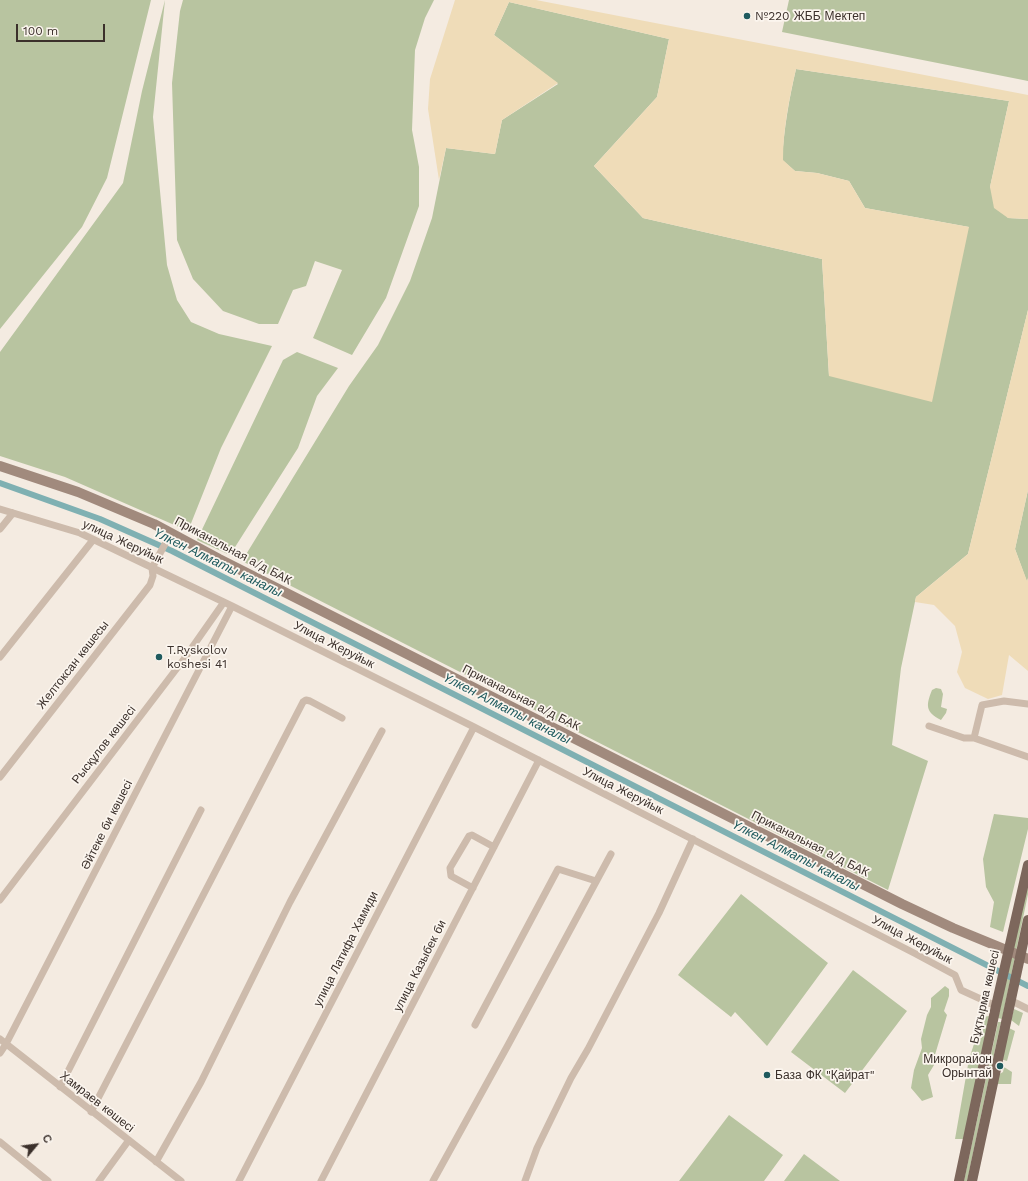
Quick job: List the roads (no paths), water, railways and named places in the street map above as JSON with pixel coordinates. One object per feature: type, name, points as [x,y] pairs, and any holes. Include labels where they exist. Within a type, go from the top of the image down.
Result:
[{"type":"main road","name":"Бұқтырма көшесі","points":[[959,1181],[1028,865]]},
{"type":"main road","name":"Бұқтырма көшесі","points":[[972,1181],[1011,997],[1017,973],[1024,958],[1028,920]]},
{"type":"street","name":"Приканальная а/д БАК","points":[[0,466],[78,492],[154,524],[432,668],[895,901],[1008,955],[1024,958]]},
{"type":"street","name":"улица Жеруйык","points":[[0,509],[80,533],[153,565],[232,606]]},
{"type":"street","points":[[0,529],[13,513]]},
{"type":"street","name":"Желтоксан көшесы","points":[[0,777],[150,585],[153,576],[153,565],[171,533]]},
{"type":"street","points":[[0,657],[93,540]]},
{"type":"street","name":"Рысқұлов көшесі","points":[[0,900],[179,665],[224,602]]},
{"type":"street","name":"Улица Жеруйык","points":[[232,606],[539,760],[914,953],[955,975],[961,990],[996,1006]]},
{"type":"street","name":"Әйтеке би көшесі","points":[[0,1053],[232,606]]},
{"type":"street","points":[[91,1112],[303,702],[306,700],[310,701],[342,718]]},
{"type":"street","points":[[974,738],[982,705],[1004,701],[1028,704]]},
{"type":"street","points":[[928,726],[964,738],[974,738],[1028,757]]},
{"type":"street","name":"улица Латифа Хамиди","points":[[238,1181],[474,727]]},
{"type":"street","points":[[156,1162],[201,1082],[290,902],[382,731]]},
{"type":"street","name":"улица Казыбек би","points":[[321,1181],[539,760]]},
{"type":"street","points":[[60,1087],[201,810]]},
{"type":"street","points":[[473,888],[451,876],[450,868],[469,836],[472,835],[494,847]]},
{"type":"street","points":[[525,1181],[537,1148],[571,1078],[588,1049],[659,913],[693,840]]},
{"type":"street","points":[[433,1181],[611,854]]},
{"type":"street","points":[[475,1025],[558,869],[596,881]]},
{"type":"street","points":[[1011,997],[1028,1009]]},
{"type":"street","name":"Хамраев көшесі","points":[[0,1039],[91,1112],[181,1181]]},
{"type":"street","points":[[99,1181],[129,1140]]},
{"type":"street","points":[[0,1142],[48,1181]]},
{"type":"waterway","name":"Үлкен Алматы каналы","points":[[0,483],[100,519],[172,551],[1028,986]]},
{"type":"place","name":"№220 ЖББ Мектеп","points":[[747,16]]},
{"type":"place","name":"T.Ryskolov koshesi 41","points":[[159,657]]},
{"type":"place","name":"Микрорайон Орынтай","points":[[1000,1066]]},
{"type":"place","name":"База ФК \"Қайрат\"","points":[[767,1075]]}]
